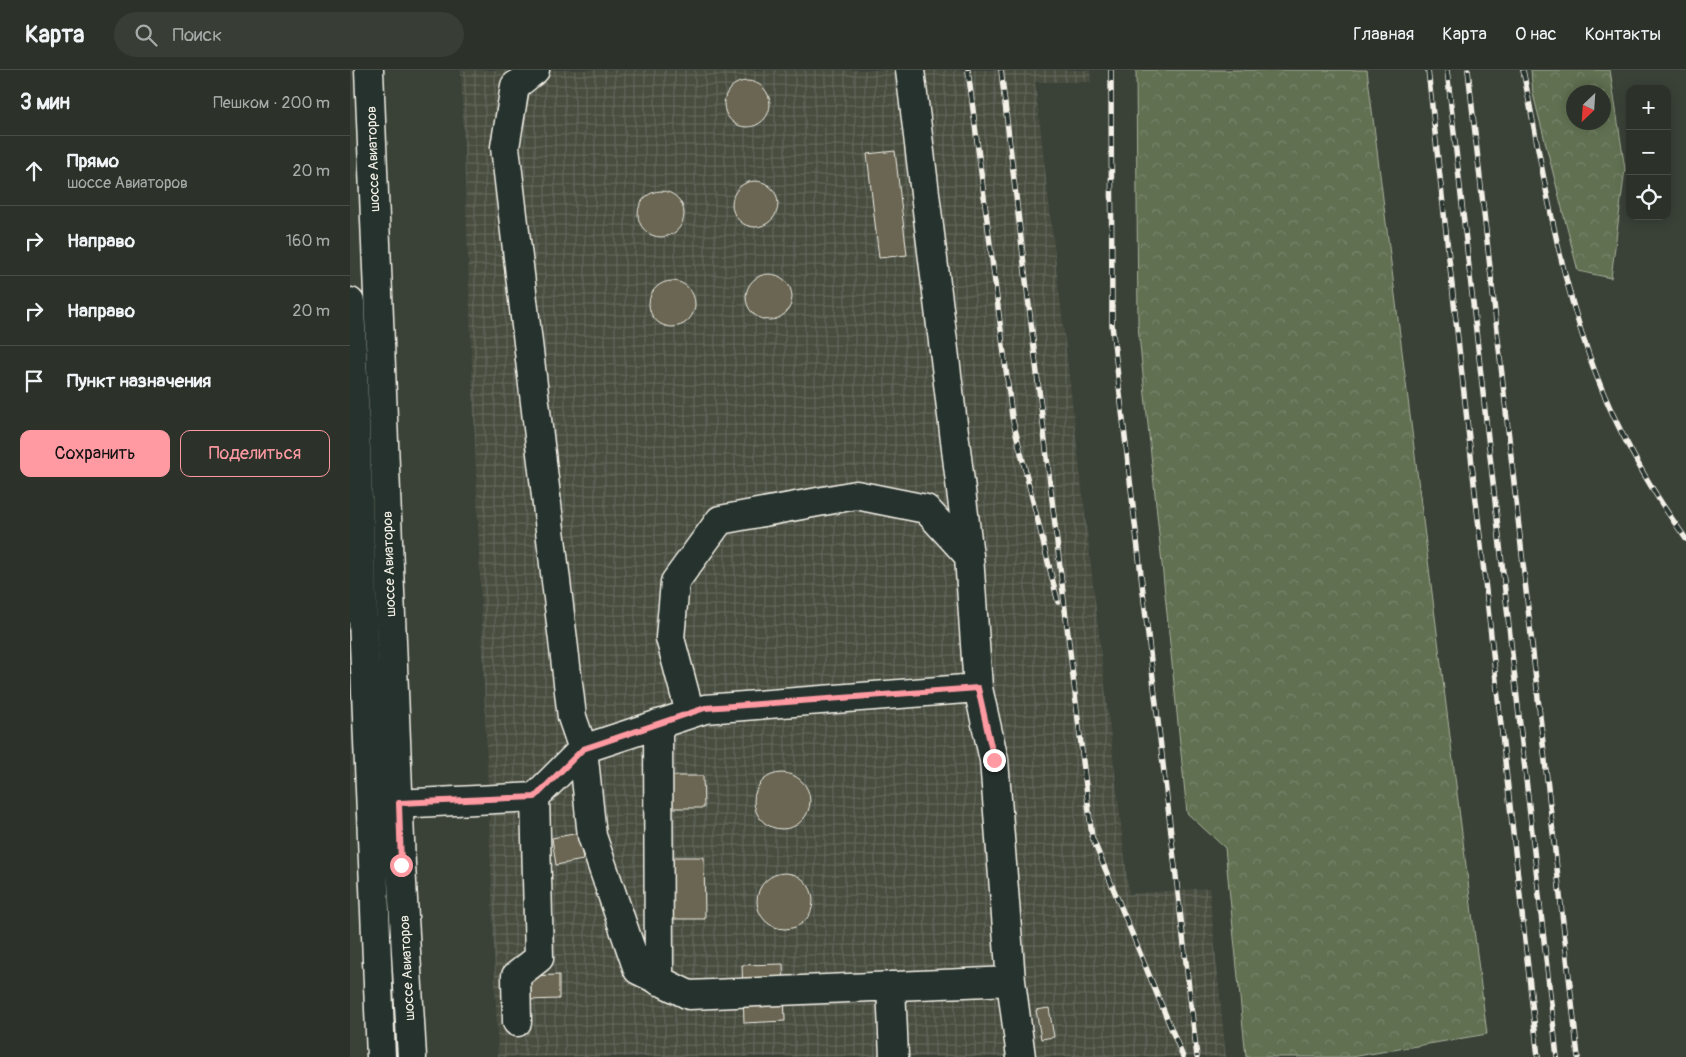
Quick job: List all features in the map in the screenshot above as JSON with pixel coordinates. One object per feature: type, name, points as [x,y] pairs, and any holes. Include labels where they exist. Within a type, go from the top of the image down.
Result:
[{"type":"main road","name":"шоссе Авиаторов","points":[[369,70],[399,803],[412,1057]]},
{"type":"main road","points":[[535,70],[515,86],[505,147],[572,717],[583,749],[592,836],[638,970],[689,995],[1011,981]]},
{"type":"main road","points":[[910,70],[969,556],[978,688],[994,760],[1011,981],[1021,1057]]},
{"type":"main road","name":"шоссе Авиаторов","points":[[350,302],[382,1057]]},
{"type":"main road","points":[[690,713],[670,638],[675,582],[720,520],[856,495],[926,509],[969,556]]},
{"type":"main road","points":[[371,805],[535,797],[583,749],[705,708],[978,688]]},
{"type":"main road","points":[[658,724],[659,981]]},
{"type":"main road","points":[[517,1022],[516,976],[539,958],[535,797]]},
{"type":"main road","points":[[891,986],[894,1057]]},
{"type":"shaded area","points":[[461,70],[1090,70],[1091,82],[1035,82],[1129,894],[1209,888],[1226,1057],[498,1057]]},
{"type":"green space","points":[[1136,70],[1367,70],[1487,1034],[1352,1057],[1246,1057],[1225,848],[1187,813],[1138,325]]},
{"type":"green space","points":[[1531,70],[1610,70],[1625,169],[1611,278],[1578,271],[1533,94]]},
{"type":"building","points":[[752,81],[756,82],[766,91],[769,95],[769,113],[760,123],[752,127],[742,127],[734,123],[725,113],[724,99],[728,91],[738,82]]},
{"type":"building","points":[[895,151],[907,255],[879,258],[867,154]]},
{"type":"building","points":[[760,181],[764,182],[774,191],[777,195],[777,213],[768,223],[760,227],[750,227],[742,223],[733,213],[732,199],[736,191],[746,182]]},
{"type":"building","points":[[666,191],[670,192],[680,201],[683,205],[683,223],[674,233],[666,237],[656,237],[648,233],[639,223],[638,209],[642,201],[652,192]]},
{"type":"building","points":[[774,274],[778,275],[788,284],[791,288],[791,306],[782,316],[774,320],[764,320],[756,316],[747,306],[746,292],[750,284],[760,275]]},
{"type":"building","points":[[677,281],[681,282],[691,291],[694,295],[694,313],[685,323],[677,327],[667,327],[659,323],[650,313],[649,299],[653,291],[663,282]]},
{"type":"building","points":[[776,773],[788,773],[798,777],[806,785],[810,801],[806,817],[798,825],[788,829],[776,829],[766,825],[758,817],[754,807],[754,795],[758,785],[766,777]]},
{"type":"building","points":[[666,776],[703,776],[704,808],[667,808]]},
{"type":"building","points":[[579,833],[583,860],[556,865],[552,838]]},
{"type":"building","points":[[666,857],[704,857],[705,919],[667,919]]},
{"type":"building","points":[[779,873],[791,873],[801,877],[809,885],[813,901],[809,917],[801,925],[791,929],[779,929],[769,925],[761,917],[757,907],[757,895],[761,885],[769,877]]},
{"type":"building","points":[[783,964],[785,1021],[744,1023],[742,965]]},
{"type":"building","points":[[559,975],[559,999],[527,1000],[527,976]]},
{"type":"building","points":[[1049,1008],[1054,1037],[1041,1039],[1036,1010]]},
{"type":"railway","points":[[968,70],[1012,417],[1058,602]]},
{"type":"railway","points":[[1001,70],[1092,837],[1183,1057]]},
{"type":"railway","points":[[1111,70],[1112,325],[1197,1057]]},
{"type":"railway","points":[[1428,70],[1538,1057]]},
{"type":"railway","points":[[1447,70],[1557,1057]]},
{"type":"railway","points":[[1468,70],[1578,1057]]},
{"type":"railway","points":[[1523,70],[1559,251],[1578,323],[1590,358],[1603,392],[1627,443],[1658,497],[1686,539]]},
{"type":"route","points":[[401,865],[399,803],[535,797],[583,749],[705,708],[978,688],[994,760]]}]
